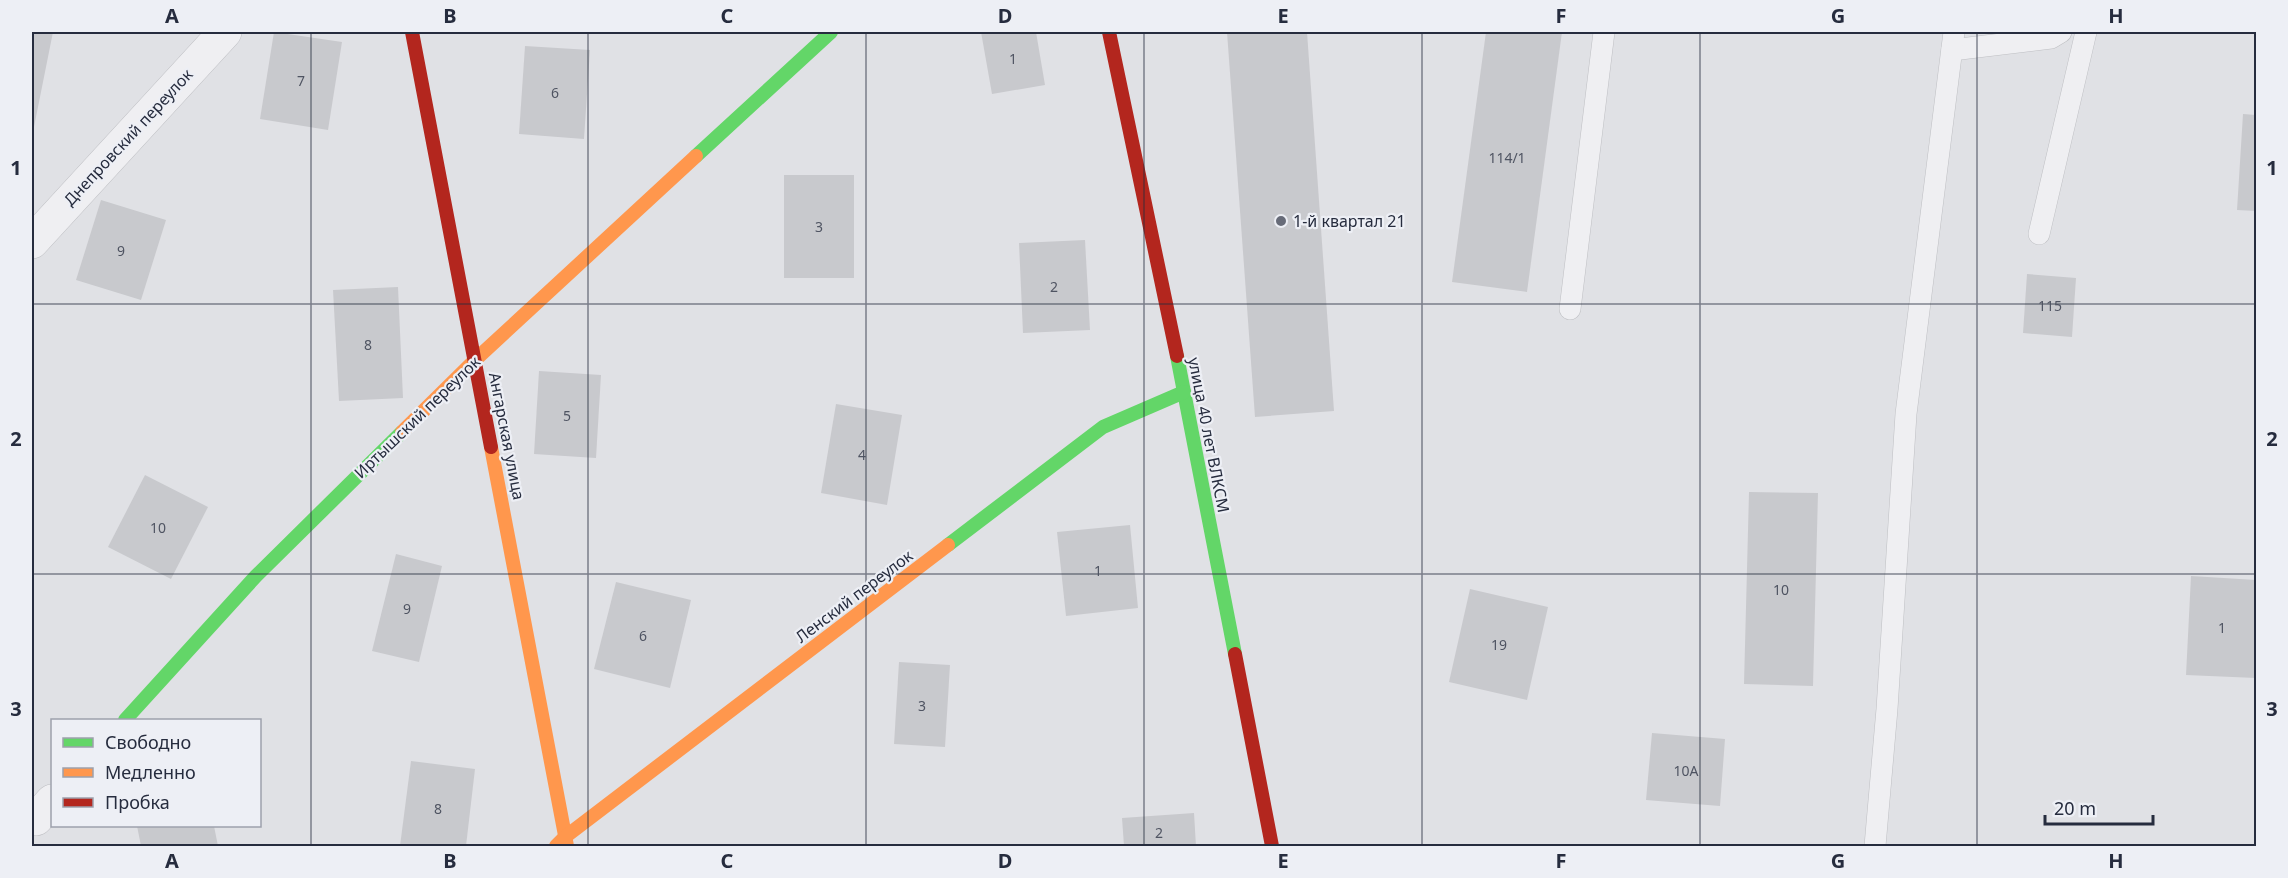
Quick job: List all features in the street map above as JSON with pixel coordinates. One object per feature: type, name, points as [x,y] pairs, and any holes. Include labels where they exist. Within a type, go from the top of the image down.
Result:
[{"type":"street","name":"Днепровский переулок","points":[[32,242],[225,32]]},
{"type":"street","name":"Ангарская улица","points":[[412,32],[476,360],[563,843]]},
{"type":"street","name":"Иртышский переулок","points":[[126,719],[256,576],[476,360],[831,32]]},
{"type":"street","name":"улица 40 лет ВЛКСМ","points":[[1109,32],[1155,242],[1272,846]]},
{"type":"street","name":"Ленский переулок","points":[[563,843],[1103,427],[1184,392]]},
{"type":"lane","points":[[1570,309],[1604,32]]},
{"type":"lane","points":[[1875,846],[1887,709],[1906,414],[1953,41],[2051,38],[2061,32]]},
{"type":"lane","points":[[2039,234],[2086,32]]},
{"type":"building","points":[[32,32],[53,32],[33,132],[32,132]]},
{"type":"building","points":[[274,32],[342,42],[328,130],[260,119]]},
{"type":"building","points":[[981,32],[1036,32],[1045,85],[992,94]]},
{"type":"building","name":"1-й квартал 21","points":[[1227,32],[1307,32],[1334,411],[1255,417]]},
{"type":"building","points":[[1486,32],[1562,32],[1527,292],[1452,282]]},
{"type":"building","points":[[525,46],[590,50],[584,139],[519,134]]},
{"type":"building","points":[[2243,114],[2256,115],[2256,211],[2237,210]]},
{"type":"building","points":[[784,175],[854,175],[854,278],[784,278]]},
{"type":"building","points":[[101,200],[166,220],[141,300],[76,280]]},
{"type":"building","points":[[1085,240],[1090,330],[1023,333],[1019,243]]},
{"type":"building","points":[[2027,274],[2076,278],[2072,337],[2023,333]]},
{"type":"building","points":[[398,287],[403,398],[339,401],[333,290]]},
{"type":"building","points":[[539,371],[601,375],[596,458],[534,454]]},
{"type":"building","points":[[836,404],[902,415],[887,505],[821,493]]},
{"type":"building","points":[[145,475],[208,507],[171,579],[108,547]]},
{"type":"building","points":[[1749,492],[1818,493],[1813,686],[1744,684]]},
{"type":"building","points":[[1130,525],[1138,608],[1066,616],[1057,532]]},
{"type":"building","points":[[396,554],[442,566],[419,662],[372,651]]},
{"type":"building","points":[[2191,576],[2256,580],[2256,678],[2186,675]]},
{"type":"building","points":[[616,582],[691,600],[670,688],[594,669]]},
{"type":"building","points":[[1470,589],[1548,607],[1527,700],[1449,682]]},
{"type":"building","points":[[899,662],[950,665],[945,747],[894,744]]},
{"type":"building","points":[[1652,733],[1725,739],[1720,806],[1646,800]]},
{"type":"building","points":[[411,761],[475,769],[466,846],[400,846]]},
{"type":"building","points":[[1194,813],[1196,846],[1124,846],[1122,818]]},
{"type":"building","points":[[137,827],[214,827],[218,846],[141,846]]},
{"type":"traffic: fast","points":[[696,156],[831,32]]},
{"type":"traffic: fast","points":[[1177,356],[1235,654]]},
{"type":"traffic: fast","points":[[948,545],[1103,427],[1184,392]]},
{"type":"traffic: fast","points":[[126,719],[256,576],[402,432]]},
{"type":"traffic: slow","points":[[402,432],[475,360],[696,156]]},
{"type":"traffic: slow","points":[[491,447],[567,846]]},
{"type":"traffic: slow","points":[[556,846],[948,545]]},
{"type":"traffic: jam","points":[[412,32],[491,447]]},
{"type":"traffic: jam","points":[[1109,32],[1177,356]]},
{"type":"traffic: jam","points":[[1235,654],[1272,846]]},
{"type":"place","name":"1-й квартал 21","points":[[1281,221]]}]
